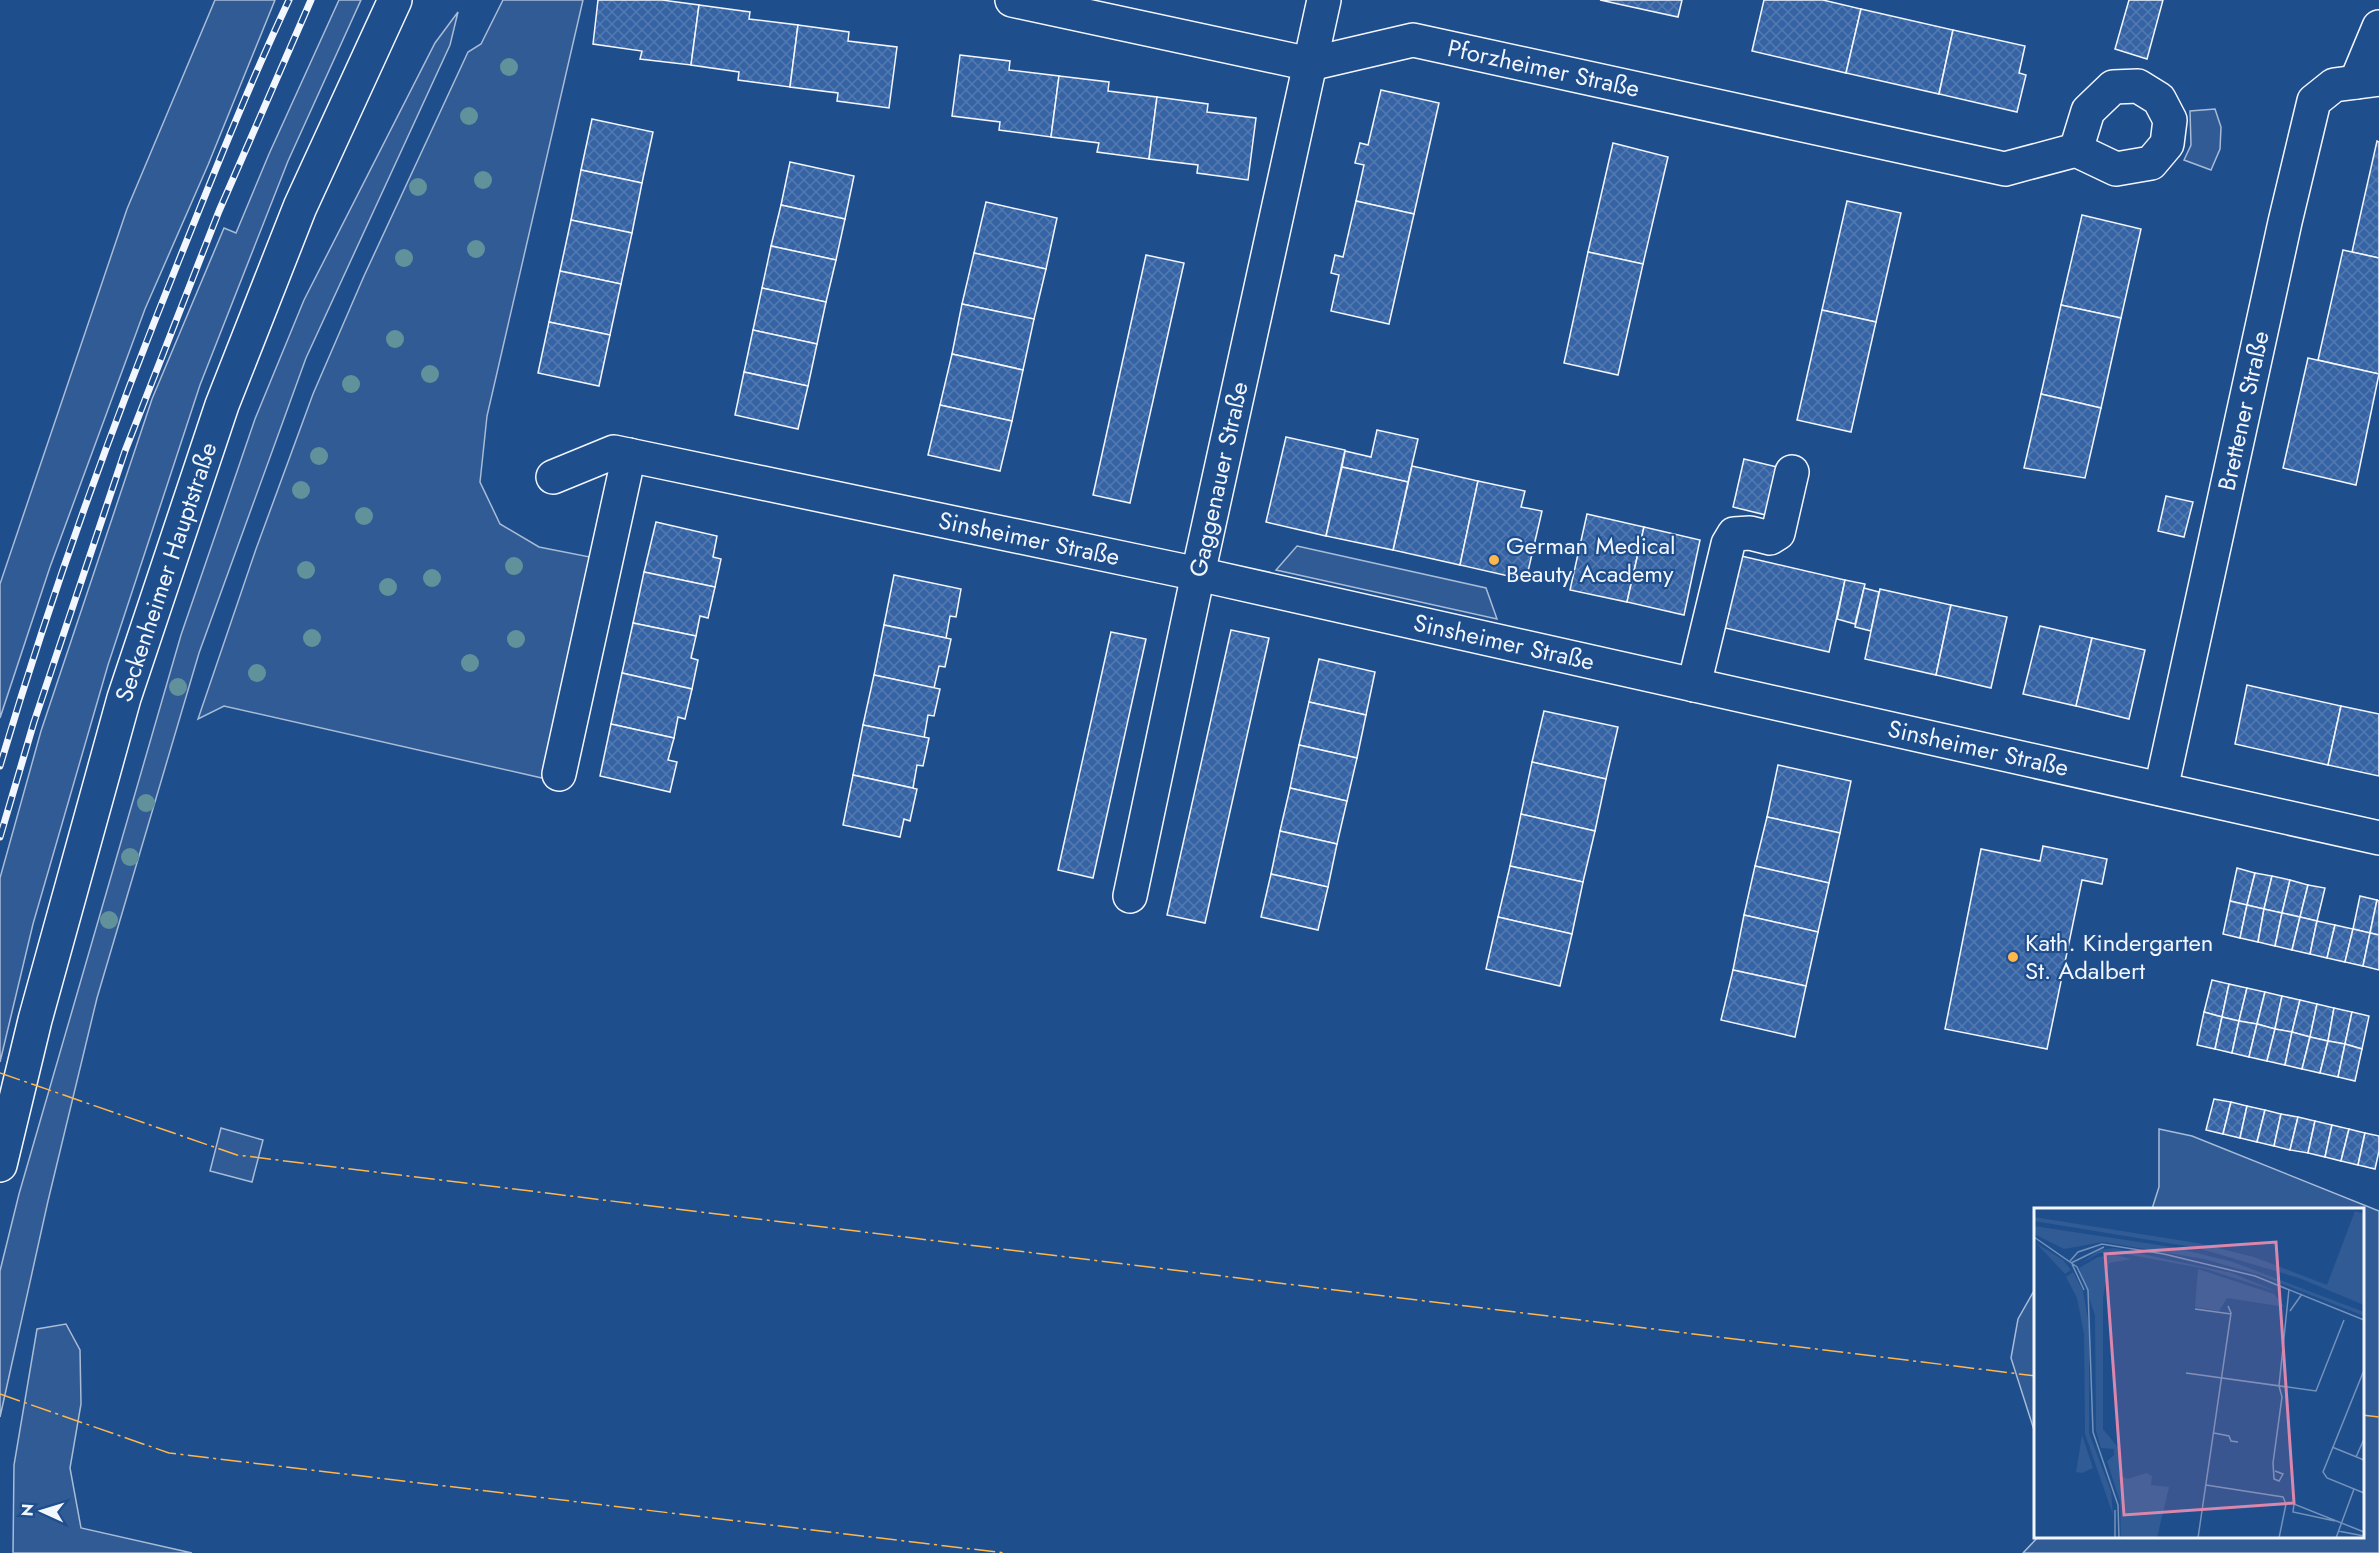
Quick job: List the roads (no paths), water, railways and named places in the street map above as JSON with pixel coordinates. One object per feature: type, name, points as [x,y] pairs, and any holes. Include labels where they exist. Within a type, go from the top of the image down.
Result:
[{"type":"street","name":"Seckenheimer Hauptstraße","points":[[0,1165],[35,1020],[124,698],[222,405],[300,207],[395,0]]},
{"type":"street","name":"Pforzheimer Straße","points":[[1012,0],[1310,64],[1413,40],[2005,169],[2076,150]]},
{"type":"street","name":"Gaggenauer Straße","points":[[1130,896],[1324,0]]},
{"type":"street","points":[[2367,81],[2379,27]]},
{"type":"street","name":"Brettener Straße","points":[[2160,789],[2285,222],[2314,101],[2334,85],[2367,81]]},
{"type":"street","name":"Sinsheimer Straße","points":[[553,477],[614,452],[1198,574],[2379,838]]},
{"type":"street","points":[[559,774],[629,455]]},
{"type":"street","points":[[1694,685],[1728,544],[1734,534],[1750,533],[1770,538],[1778,533],[1792,472]]},
{"type":"railway","points":[[0,766],[61,574],[130,385],[232,129],[289,0]]},
{"type":"railway","points":[[0,837],[34,722],[125,451],[219,211],[311,0]]},
{"type":"place","name":"German Medical Beauty Academy","points":[[1494,560]]},
{"type":"place","name":"Kath. Kindergarten St. Adalbert","points":[[2013,957]]}]
